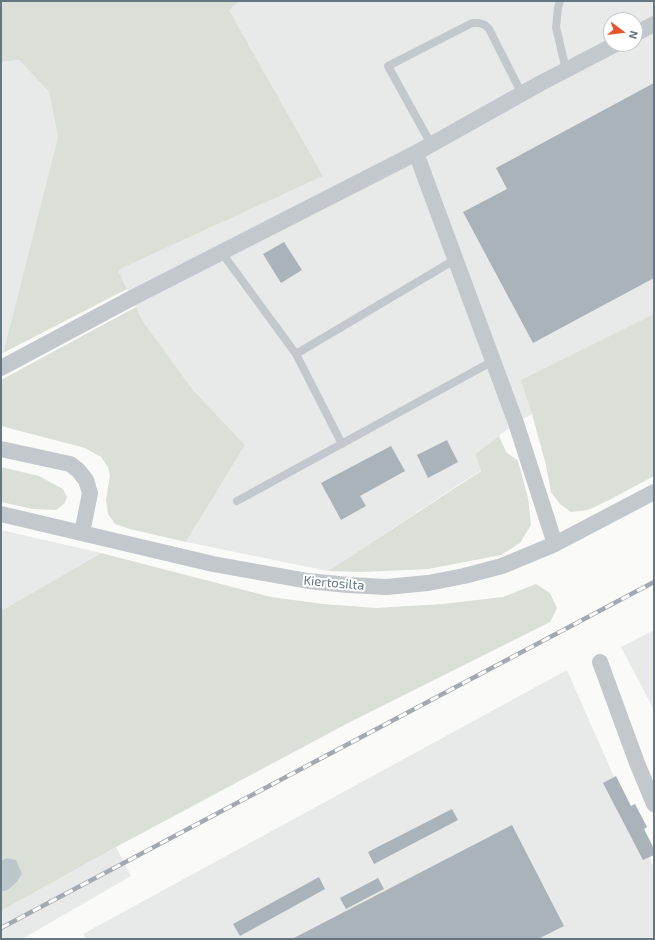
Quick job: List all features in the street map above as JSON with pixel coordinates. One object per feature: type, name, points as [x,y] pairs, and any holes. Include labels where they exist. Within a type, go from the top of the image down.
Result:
[{"type":"street","points":[[643,30],[654,24]]},
{"type":"street","points":[[1,368],[132,298],[416,152],[603,51]]},
{"type":"street","points":[[416,152],[516,423],[556,544]]},
{"type":"street","points":[[1,448],[70,464],[78,470],[86,480],[90,493],[82,533]]},
{"type":"street","name":"Kiertosilta","points":[[1,514],[213,564],[300,580],[386,587],[428,583],[464,576],[502,566],[556,544],[654,492]]},
{"type":"street","points":[[600,662],[637,763],[654,804]]},
{"type":"lane","points":[[560,1],[556,26],[566,70]]},
{"type":"lane","points":[[431,144],[388,66],[472,23],[479,23],[485,25],[489,29],[522,94]]},
{"type":"lane","points":[[222,253],[296,354],[342,444]]},
{"type":"lane","points":[[296,354],[456,259]]},
{"type":"lane","points":[[237,501],[493,361]]},
{"type":"shaded area","points":[[1,1],[240,1],[229,10],[323,176],[118,270],[127,289],[3,353],[58,137],[49,92],[19,60],[1,62]]},
{"type":"shaded area","points":[[240,1],[654,1],[654,314],[522,380],[532,414],[516,423],[475,454],[481,470],[328,571],[186,542],[245,445],[193,390],[142,320],[118,270],[323,176],[229,10]]},
{"type":"shaded area","points":[[19,60],[49,92],[58,137],[3,353],[1,354],[1,62]]},
{"type":"shaded area","points":[[136,307],[142,320],[193,390],[245,445],[186,542],[115,524],[108,514],[106,500],[110,475],[108,467],[101,457],[85,448],[1,426],[1,380]]},
{"type":"shaded area","points":[[654,314],[654,476],[588,510],[571,512],[560,504],[551,492],[546,465],[521,380]]},
{"type":"shaded area","points":[[499,436],[506,452],[518,461],[528,498],[531,525],[520,543],[501,555],[428,569],[361,572],[328,571],[481,471],[475,454]]},
{"type":"shaded area","points":[[1,467],[39,476],[63,489],[67,497],[64,504],[56,510],[33,509],[1,502]]},
{"type":"shaded area","points":[[1,530],[101,553],[1,611]]},
{"type":"shaded area","points":[[101,553],[271,597],[323,604],[376,608],[443,604],[503,597],[536,584],[550,593],[557,608],[550,622],[350,722],[116,847],[1,911],[1,892],[8,890],[17,882],[22,874],[6,858],[1,861],[1,611]]},
{"type":"shaded area","points":[[654,630],[654,710],[621,647]]},
{"type":"shaded area","points":[[567,670],[654,868],[654,939],[86,939],[83,934]]},
{"type":"shaded area","points":[[116,847],[131,876],[22,939],[1,939],[1,911]]},
{"type":"shaded area","points":[[6,858],[16,860],[22,874],[17,882],[8,890],[1,892],[1,861]]},
{"type":"building","points":[[654,83],[654,278],[533,343],[463,212],[507,189],[496,168]]},
{"type":"building","points":[[284,242],[302,270],[281,283],[263,254]]},
{"type":"building","points":[[447,440],[458,462],[428,478],[417,455]]},
{"type":"building","points":[[391,446],[405,471],[360,496],[366,506],[341,520],[321,483]]},
{"type":"building","points":[[616,776],[631,806],[635,804],[647,827],[644,829],[654,849],[654,855],[643,860],[603,783]]},
{"type":"building","points":[[452,809],[458,820],[374,864],[368,852]]},
{"type":"building","points":[[512,825],[564,926],[538,939],[292,939]]},
{"type":"building","points":[[319,877],[325,889],[240,936],[233,924]]},
{"type":"building","points":[[378,878],[384,889],[346,909],[340,898]]},
{"type":"railway","points":[[1,928],[654,582]]}]
